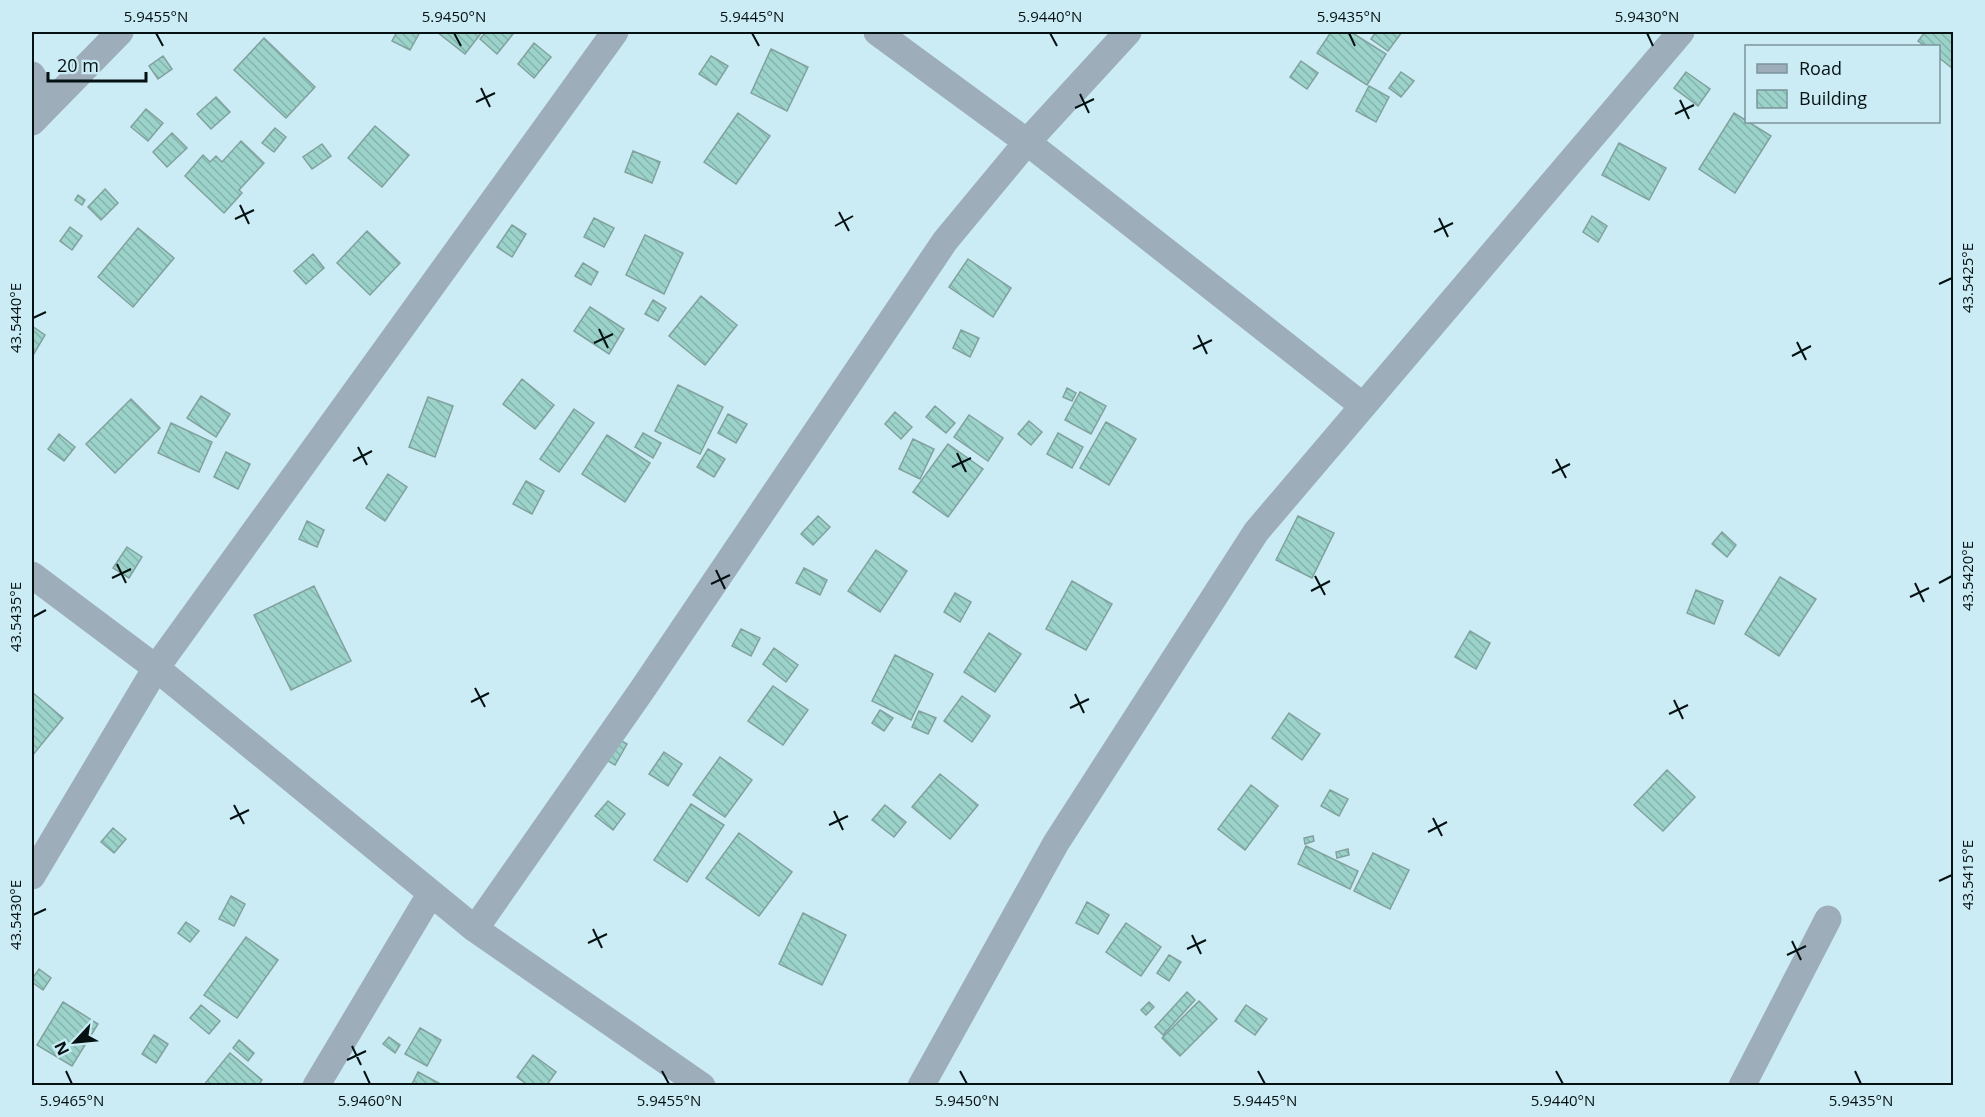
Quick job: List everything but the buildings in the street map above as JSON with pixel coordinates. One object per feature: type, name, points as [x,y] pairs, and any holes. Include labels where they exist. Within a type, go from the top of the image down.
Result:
[{"type":"street","points":[[40,113],[120,32]]},
{"type":"street","points":[[32,876],[156,668],[615,32]]},
{"type":"street","points":[[877,32],[1027,142],[1363,406]]},
{"type":"street","points":[[475,929],[642,690],[945,241],[1027,142],[1128,32]]},
{"type":"street","points":[[921,1086],[1056,843],[1256,532],[1681,32]]},
{"type":"street","points":[[1363,406],[1691,32]]},
{"type":"street","points":[[32,75],[40,113]]},
{"type":"street","points":[[32,575],[156,668],[475,929],[702,1086]]},
{"type":"street","points":[[316,1086],[431,893]]},
{"type":"street","points":[[1742,1086],[1828,919]]}]
